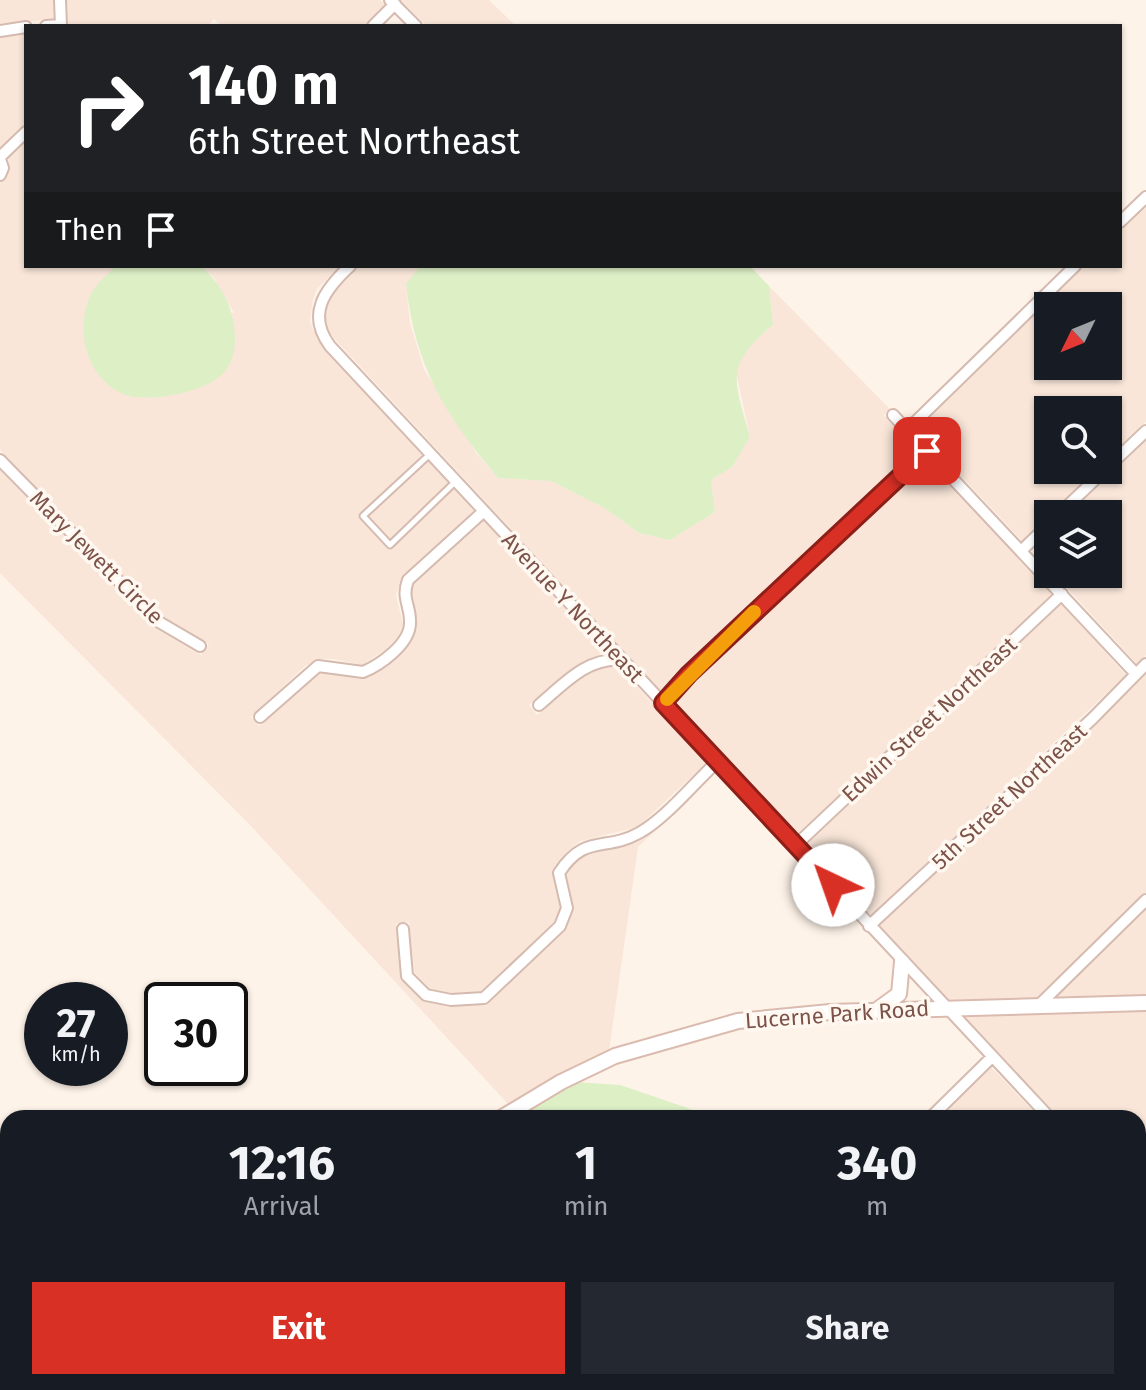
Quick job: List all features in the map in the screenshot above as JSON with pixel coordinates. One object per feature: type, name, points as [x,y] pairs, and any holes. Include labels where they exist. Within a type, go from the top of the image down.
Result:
[{"type":"main road","points":[[877,1010],[899,994],[902,962]]},
{"type":"main road","name":"Lucerne Park Road","points":[[514,1110],[561,1082],[660,1040],[738,1021],[945,1007],[1146,1003]]},
{"type":"street","points":[[60,0],[61,24]]},
{"type":"street","points":[[375,24],[392,2],[414,24]]},
{"type":"street","points":[[0,31],[24,27]]},
{"type":"street","points":[[0,175],[3,168],[0,158],[24,134]]},
{"type":"street","points":[[1122,220],[1146,197]]},
{"type":"street","name":"Avenue Y Northeast","points":[[348,268],[322,296],[317,319],[324,338],[1042,1110]]},
{"type":"street","points":[[907,430],[1073,268]]},
{"type":"street","points":[[893,415],[1136,674]]},
{"type":"street","points":[[1122,454],[1146,431]]},
{"type":"street","points":[[663,703],[689,674],[927,451]]},
{"type":"street","name":"Mary Jewett Circle","points":[[0,460],[159,622],[200,646]]},
{"type":"street","points":[[1074,500],[1091,484]]},
{"type":"street","points":[[260,717],[318,666],[363,672],[390,654],[406,637],[410,625],[404,602],[408,580],[484,511]]},
{"type":"street","points":[[1022,550],[1034,538]]},
{"type":"street","name":"Edwin Street Northeast","points":[[796,845],[1062,594]]},
{"type":"street","points":[[539,705],[578,672],[604,659],[622,660]]},
{"type":"street","name":"5th Street Northeast","points":[[869,926],[1146,664]]},
{"type":"street","points":[[403,929],[407,976],[426,995],[451,1000],[484,998],[560,926],[567,908],[559,873],[570,857],[582,847],[641,832],[717,762]]},
{"type":"street","points":[[1039,1005],[1146,900]]},
{"type":"street","points":[[938,1110],[992,1057]]},
{"type":"lane","points":[[430,454],[363,516],[390,545],[456,482]]},
{"type":"shaded area","points":[[0,0],[54,0],[54,19],[0,24]]},
{"type":"shaded area","points":[[67,0],[380,0],[385,5],[366,24],[220,24],[214,19],[210,24],[68,24]]},
{"type":"shaded area","points":[[400,0],[489,0],[514,24],[425,24]]},
{"type":"shaded area","points":[[24,34],[24,125],[0,148],[0,38]]},
{"type":"shaded area","points":[[24,143],[24,268],[114,268],[92,293],[234,313],[214,278],[203,268],[338,268],[317,289],[313,299],[310,322],[318,341],[474,511],[403,576],[396,595],[403,624],[401,634],[386,649],[362,665],[319,659],[305,666],[251,717],[259,726],[320,673],[363,679],[394,659],[411,642],[416,626],[410,593],[413,583],[483,520],[605,652],[574,667],[529,705],[537,715],[581,677],[604,666],[619,667],[707,762],[638,827],[580,841],[565,853],[553,874],[560,910],[555,923],[481,992],[452,994],[430,989],[414,972],[409,922],[396,924],[401,977],[421,1000],[449,1007],[488,1003],[566,929],[574,909],[566,874],[571,865],[584,853],[643,839],[717,772],[638,847],[609,1052],[509,1105],[251,826],[0,573],[0,470],[153,627],[201,655],[209,644],[163,616],[0,450],[0,183],[10,170],[8,158]]},
{"type":"shaded area","points":[[1146,206],[1146,422],[1122,445],[1122,396],[1034,396],[1034,484],[1081,484],[1065,500],[1034,500],[1034,529],[1022,541],[917,429],[1034,315],[1034,380],[1122,380],[1122,292],[1057,292],[1082,268],[1122,268],[1122,229]]},
{"type":"shaded area","points":[[357,268],[419,268],[406,285],[410,323],[424,369],[477,454],[498,478],[551,481],[606,509],[639,533],[670,540],[715,512],[711,480],[732,467],[750,437],[736,372],[745,348],[773,325],[769,286],[890,409],[884,415],[917,451],[663,693],[330,334],[324,318],[328,298]]},
{"type":"shaded area","points":[[1146,440],[1146,655],[1137,664],[1067,588],[1122,588],[1122,500],[1083,500],[1100,484],[1122,484],[1122,463]]},
{"type":"shaded area","points":[[926,460],[1034,574],[1034,588],[1047,588],[1053,594],[797,836],[672,702]]},
{"type":"shaded area","points":[[1061,603],[1126,675],[870,916],[806,845]]},
{"type":"shaded area","points":[[1146,673],[1146,892],[1036,998],[949,1000],[879,926],[1097,723]]},
{"type":"shaded area","points":[[1146,909],[1146,996],[1054,998],[1099,952]]},
{"type":"shaded area","points":[[1146,1010],[1146,1110],[1052,1110],[961,1014]]},
{"type":"shaded area","points":[[991,1067],[1032,1110],[947,1110]]},
{"type":"green space","points":[[114,268],[203,268],[229,305],[234,324],[234,349],[226,370],[218,378],[193,390],[162,397],[134,397],[110,386],[92,364],[84,337],[86,308],[99,283]]},
{"type":"green space","points":[[418,268],[752,268],[769,286],[773,325],[746,351],[740,363],[737,387],[750,437],[732,467],[711,480],[715,512],[670,540],[639,533],[606,509],[551,481],[498,478],[448,411],[425,365],[410,314],[406,284]]},
{"type":"green space","points":[[575,1082],[620,1085],[693,1110],[526,1110]]},
{"type":"slow traffic","points":[[667,699],[754,612]]},
{"type":"route","points":[[833,885],[663,703],[689,674],[927,451]]}]
